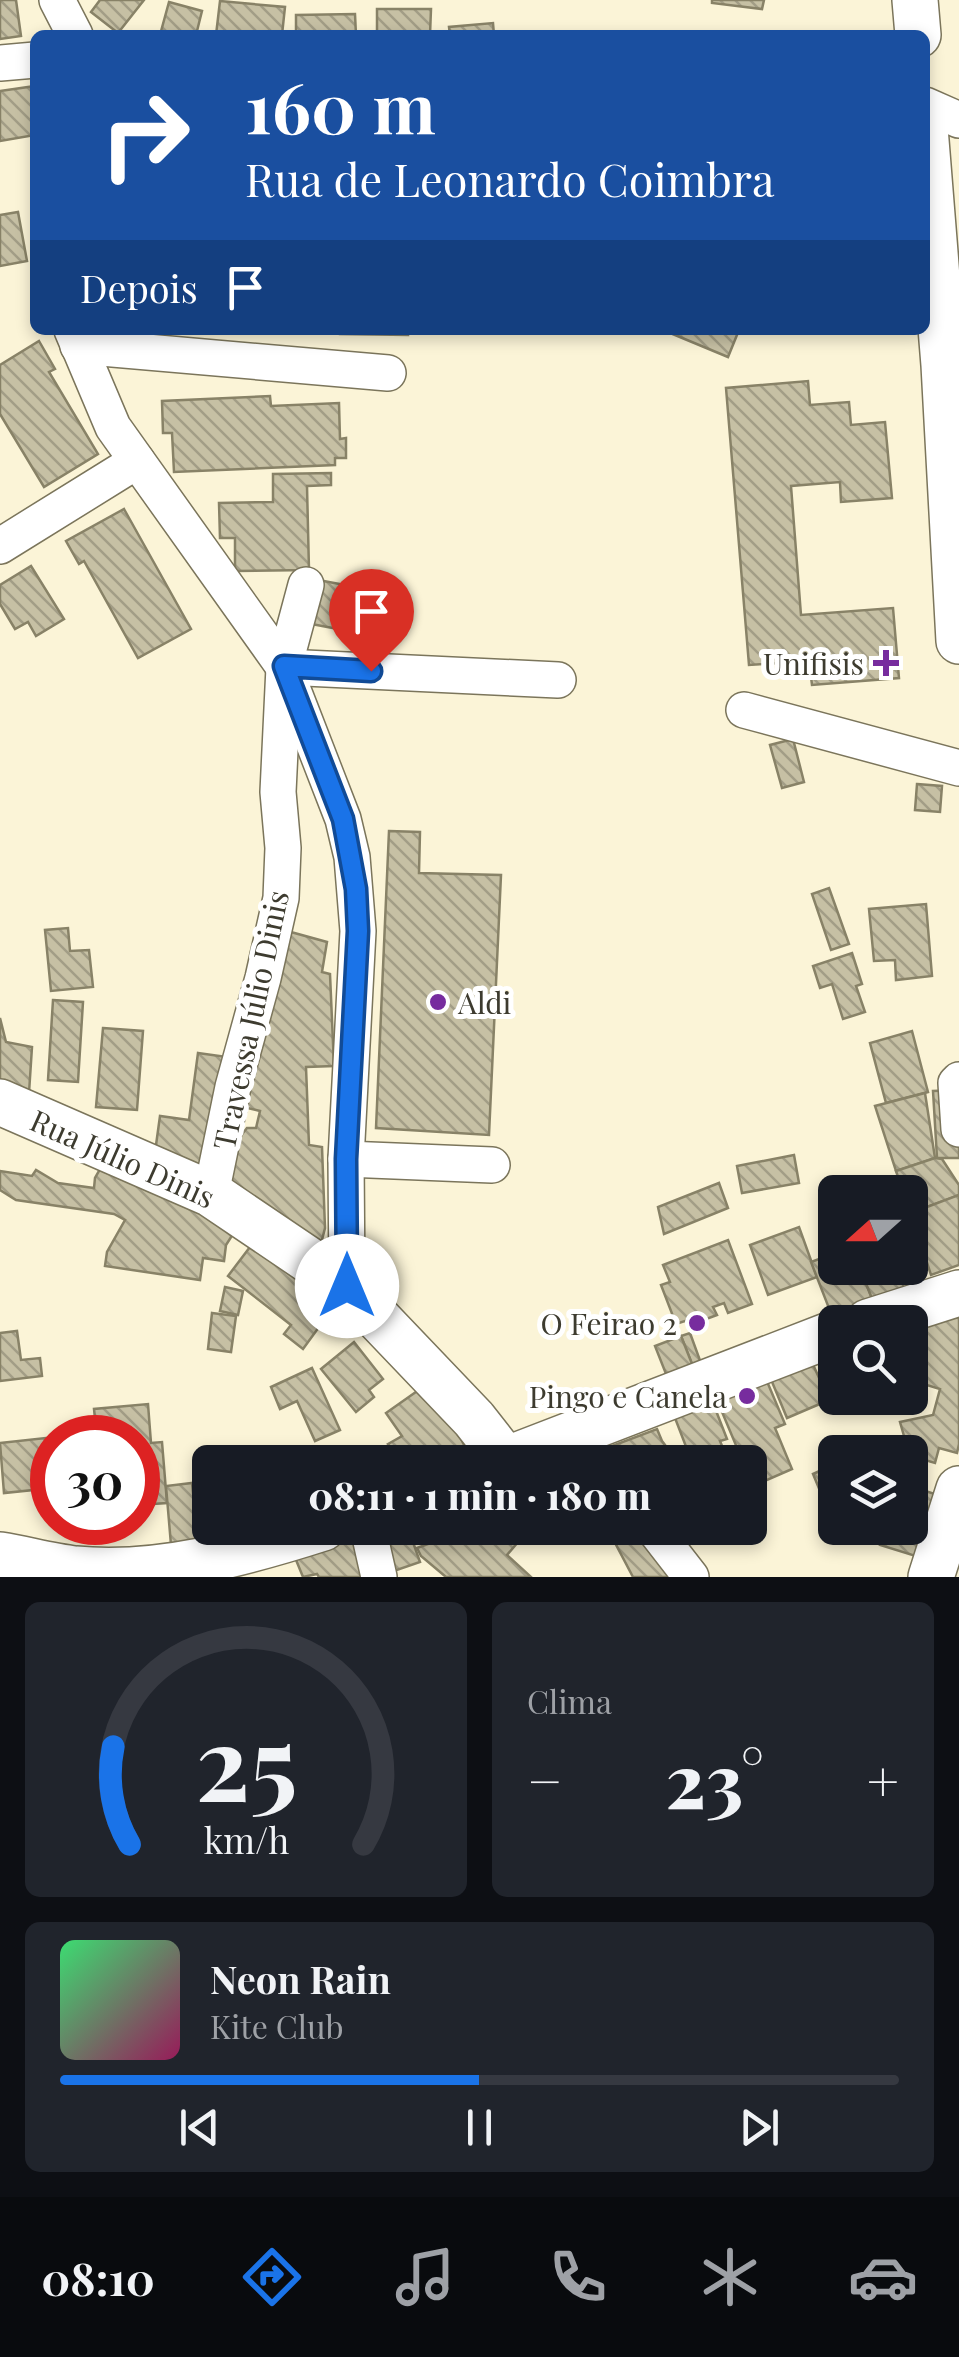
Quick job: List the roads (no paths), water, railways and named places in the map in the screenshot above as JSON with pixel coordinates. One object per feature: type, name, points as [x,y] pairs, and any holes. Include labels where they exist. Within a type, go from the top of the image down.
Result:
[{"type":"main road","points":[[915,0],[918,30]]},
{"type":"main road","points":[[930,190],[958,622]]},
{"type":"main road","name":"Rua Júlio Dinis","points":[[0,1102],[211,1194],[347,1286],[464,1407],[491,1445]]},
{"type":"main road","points":[[920,1305],[959,1292]]},
{"type":"main road","points":[[596,1445],[818,1342]]},
{"type":"main road","points":[[931,1577],[959,1489]]},
{"type":"main road","points":[[0,1554],[76,1569],[137,1573],[270,1545]]},
{"type":"street","points":[[58,0],[73,30]]},
{"type":"street","points":[[0,63],[30,60]]},
{"type":"street","points":[[930,102],[959,92]]},
{"type":"street","points":[[930,106],[959,120]]},
{"type":"street","points":[[347,1286],[346,1159],[358,931],[352,857],[332,786],[284,666],[113,427],[75,338],[388,373]]},
{"type":"street","points":[[0,546],[137,461]]},
{"type":"street","name":"Travessa Júlio Dinis","points":[[211,1194],[233,1087],[264,978],[281,898],[283,848],[278,792],[284,666],[306,585],[268,608],[245,609]]},
{"type":"street","points":[[284,666],[558,680]]},
{"type":"street","points":[[744,710],[959,768]]},
{"type":"street","points":[[959,1080],[959,1129]]},
{"type":"street","points":[[346,1159],[492,1165]]},
{"type":"street","points":[[372,1545],[379,1577]]},
{"type":"street","points":[[667,1545],[692,1577]]},
{"type":"place","name":"Unifisis","points":[[886,663]]},
{"type":"place","name":"Aldi","points":[[438,1002]]},
{"type":"place","name":"O Feirao 2","points":[[697,1323]]},
{"type":"place","name":"Pingo e Canela","points":[[747,1396]]}]
